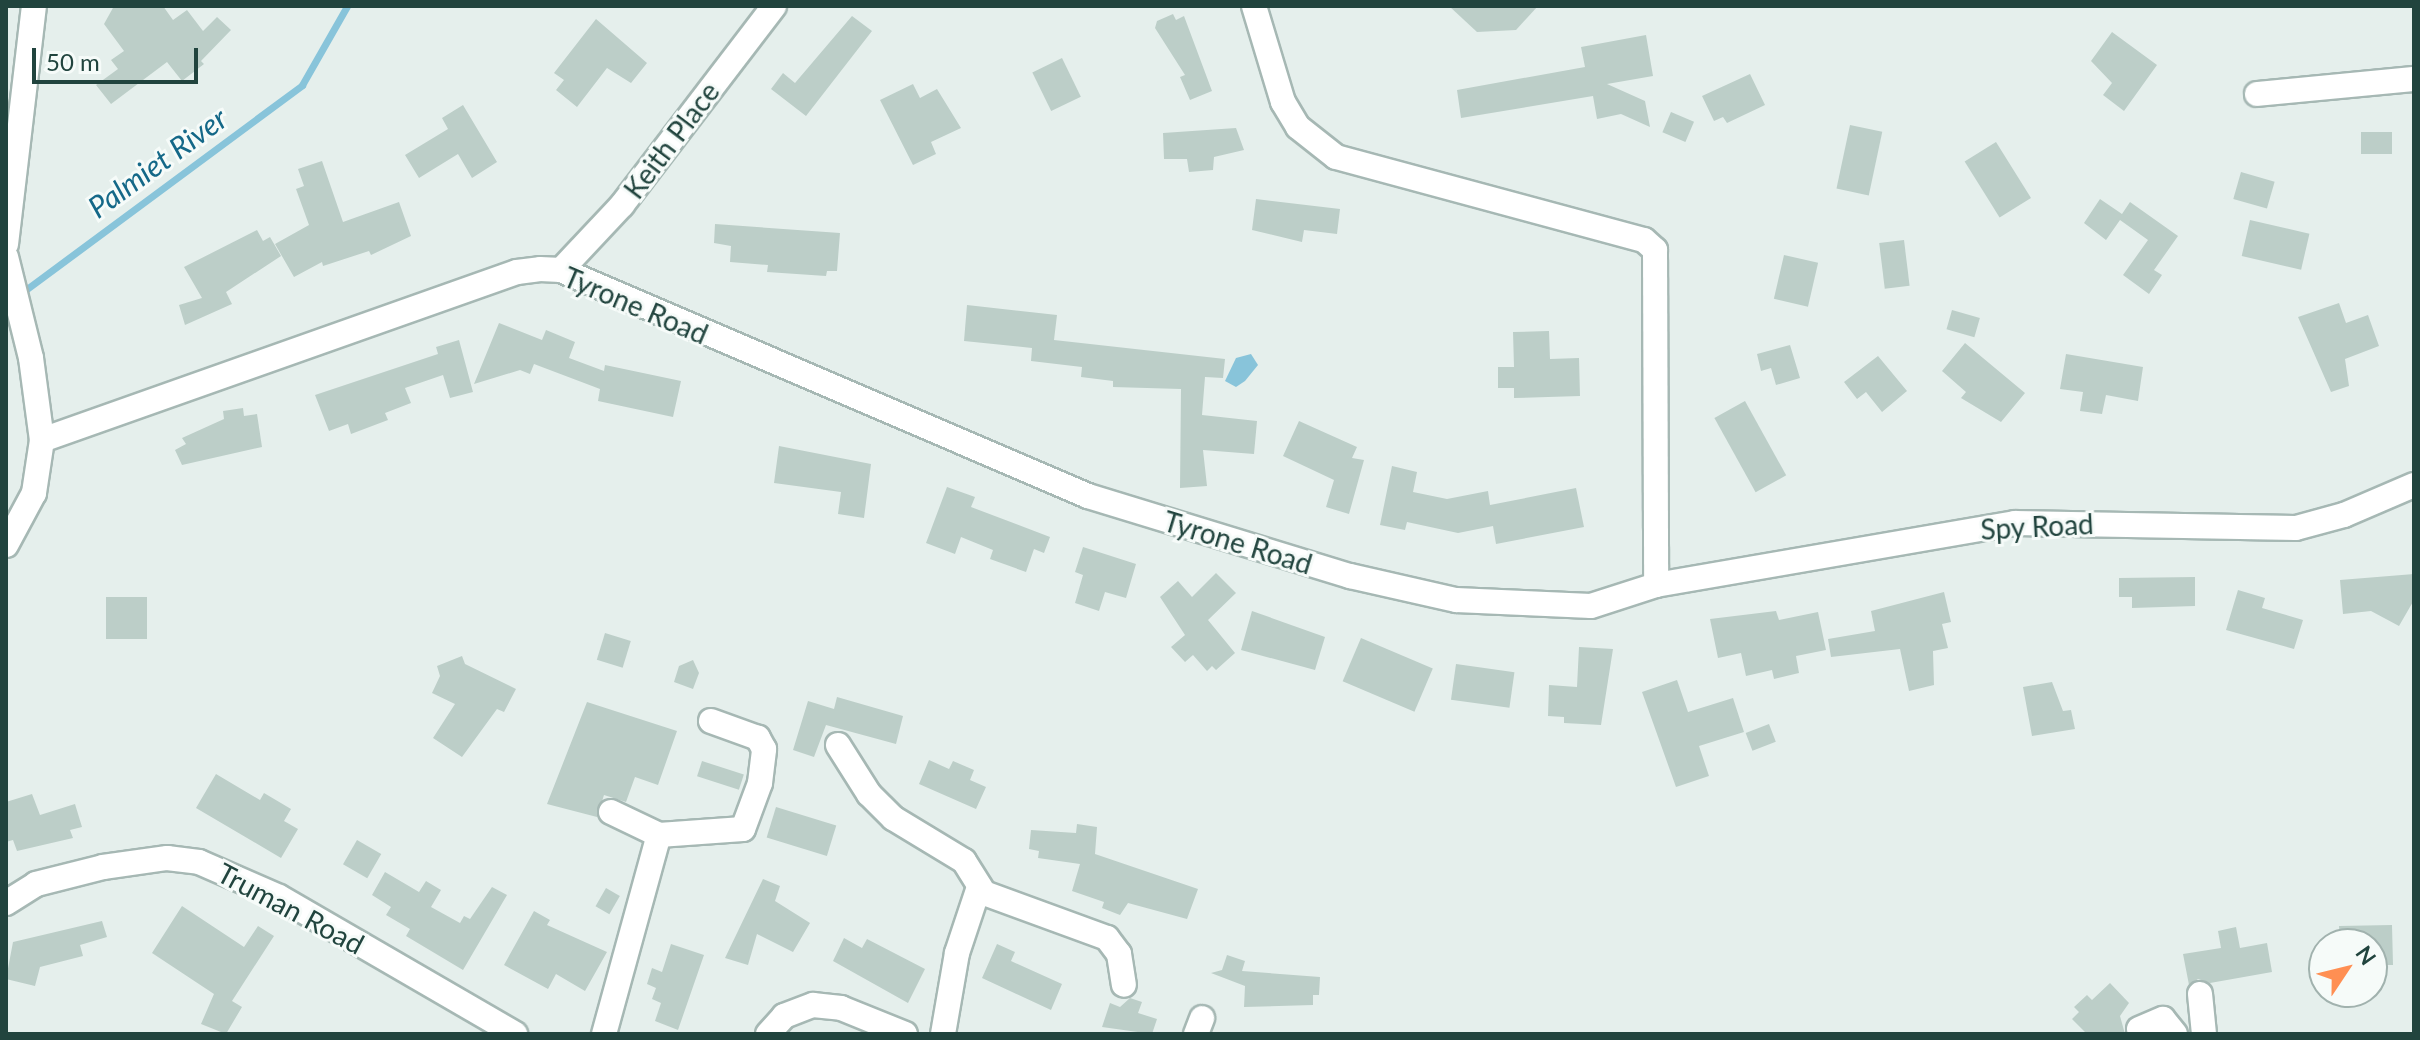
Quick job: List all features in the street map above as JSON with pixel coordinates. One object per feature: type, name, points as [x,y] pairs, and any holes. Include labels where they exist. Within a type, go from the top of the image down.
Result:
[{"type":"street","points":[[6,244],[34,6]]},
{"type":"street","name":"Keith Place","points":[[561,270],[622,205],[774,6]]},
{"type":"street","points":[[1254,6],[1283,102],[1298,127],[1336,157],[1652,246],[1658,260],[1656,585]]},
{"type":"street","points":[[2257,94],[2414,79]]},
{"type":"street","points":[[6,257],[42,440],[34,493],[6,545]]},
{"type":"street","name":"Tyrone Road","points":[[42,440],[517,272],[561,270],[1088,496],[1350,576],[1456,600],[1544,607],[1605,604],[1656,585]]},
{"type":"street","name":"Spy Road","points":[[1656,585],[2015,523],[2296,528],[2344,515],[2414,485]]},
{"type":"street","points":[[611,812],[659,835],[730,833],[748,823],[764,749],[758,738],[711,721]]},
{"type":"street","points":[[838,745],[869,794],[893,818],[964,861],[979,887],[991,897],[1107,938],[1119,954],[1124,985]]},
{"type":"street","points":[[604,1034],[659,835]]},
{"type":"street","name":"Truman Road","points":[[6,903],[36,884],[103,867],[167,858],[199,862],[279,897],[515,1034]]},
{"type":"street","points":[[943,1034],[957,953],[979,887]]},
{"type":"street","points":[[2200,994],[2204,1034]]},
{"type":"street","points":[[768,1034],[784,1016],[813,1005],[841,1008],[905,1034]]},
{"type":"street","points":[[2139,1029],[2163,1019],[2175,1034]]},
{"type":"water","points":[[1251,354],[1258,365],[1245,381],[1236,387],[1225,381],[1236,358]]},
{"type":"building","points":[[114,6],[163,6],[173,20],[187,10],[203,31],[217,17],[231,30],[201,61],[204,64],[182,81],[167,62],[111,104],[96,85],[118,69],[111,60],[124,51],[104,24]]},
{"type":"building","points":[[1449,6],[1538,6],[1516,30],[1477,32]]},
{"type":"building","points":[[1173,14],[1176,20],[1184,16],[1212,91],[1190,100],[1180,77],[1185,75],[1155,28],[1157,21]]},
{"type":"building","points":[[852,16],[872,31],[806,116],[771,89],[783,73],[795,83]]},
{"type":"building","points":[[596,19],[647,63],[631,83],[607,68],[577,107],[556,90],[564,80],[554,73]]},
{"type":"building","points":[[2112,32],[2157,65],[2124,111],[2103,95],[2112,83],[2091,61]]},
{"type":"building","points":[[1646,35],[1653,76],[1607,84],[1645,101],[1650,127],[1621,114],[1597,119],[1593,96],[1461,118],[1457,90],[1585,67],[1581,47]]},
{"type":"building","points":[[1062,58],[1081,97],[1051,111],[1032,72]]},
{"type":"building","points":[[1750,74],[1765,105],[1727,123],[1723,117],[1714,121],[1702,96]]},
{"type":"building","points":[[913,84],[920,98],[937,89],[961,128],[931,142],[936,154],[913,165],[880,100]]},
{"type":"building","points":[[463,105],[497,162],[472,178],[458,154],[419,178],[405,155],[448,129],[442,118]]},
{"type":"building","points":[[1671,112],[1694,122],[1685,142],[1662,132]]},
{"type":"building","points":[[1850,125],[1882,132],[1869,195],[1836,189]]},
{"type":"building","points":[[1236,128],[1244,150],[1214,157],[1213,170],[1189,172],[1187,159],[1164,159],[1163,133]]},
{"type":"building","points":[[2361,132],[2392,132],[2392,154],[2361,154]]},
{"type":"building","points":[[1996,142],[2031,198],[2000,218],[1965,162]]},
{"type":"building","points":[[322,161],[343,222],[399,202],[411,236],[371,255],[369,251],[323,266],[322,262],[294,277],[275,244],[309,225],[296,189],[304,186],[298,169]]},
{"type":"building","points":[[2241,172],[2275,182],[2267,209],[2233,199]]},
{"type":"building","points":[[1256,199],[1340,209],[1337,234],[1304,230],[1302,242],[1252,230]]},
{"type":"building","points":[[2100,199],[2122,214],[2130,202],[2178,236],[2154,270],[2162,275],[2149,294],[2123,275],[2148,240],[2120,220],[2106,240],[2084,223]]},
{"type":"building","points":[[2250,220],[2309,234],[2301,270],[2242,256]]},
{"type":"building","points":[[715,224],[840,233],[837,271],[827,271],[826,276],[767,272],[768,265],[730,262],[731,246],[714,243]]},
{"type":"building","points":[[257,230],[263,241],[270,237],[281,256],[226,292],[232,304],[185,325],[179,305],[202,298],[184,267]]},
{"type":"building","points":[[1904,240],[1910,286],[1885,289],[1879,243]]},
{"type":"building","points":[[1784,255],[1818,263],[1808,307],[1774,299]]},
{"type":"building","points":[[2339,303],[2346,323],[2368,315],[2379,346],[2345,359],[2349,386],[2331,392],[2298,317]]},
{"type":"building","points":[[967,305],[1057,315],[1054,340],[1225,359],[1223,378],[1205,377],[1202,415],[1257,421],[1254,454],[1203,450],[1207,486],[1180,488],[1181,389],[1113,387],[1113,381],[1081,377],[1082,367],[1031,361],[1032,348],[964,341]]},
{"type":"building","points":[[1952,310],[1980,318],[1974,337],[1946,329]]},
{"type":"building","points":[[499,323],[542,340],[546,330],[575,342],[569,358],[604,371],[605,365],[681,381],[673,417],[598,401],[600,389],[534,364],[530,374],[520,370],[474,384]]},
{"type":"building","points":[[1549,331],[1550,359],[1579,358],[1580,396],[1514,398],[1514,388],[1498,388],[1498,367],[1514,367],[1513,332]]},
{"type":"building","points":[[459,340],[473,392],[450,398],[443,375],[405,388],[411,403],[385,413],[388,420],[351,434],[348,424],[329,431],[315,395],[438,354],[436,347]]},
{"type":"building","points":[[1965,343],[2025,393],[2001,422],[1961,398],[1966,392],[1942,371]]},
{"type":"building","points":[[1790,345],[1800,378],[1776,385],[1771,368],[1761,371],[1757,354]]},
{"type":"building","points":[[2066,354],[2143,367],[2138,401],[2106,395],[2102,414],[2080,411],[2083,392],[2060,389]]},
{"type":"building","points":[[1878,356],[1907,391],[1882,412],[1866,392],[1857,399],[1844,382]]},
{"type":"building","points":[[1745,401],[1786,475],[1756,492],[1714,418]]},
{"type":"building","points":[[243,408],[244,416],[257,414],[262,447],[182,465],[175,450],[186,444],[182,438],[224,419],[223,411]]},
{"type":"building","points":[[1299,421],[1357,447],[1352,458],[1364,460],[1349,514],[1326,507],[1334,480],[1283,456]]},
{"type":"building","points":[[779,446],[871,464],[864,518],[838,514],[841,492],[774,483]]},
{"type":"building","points":[[1392,466],[1417,472],[1413,492],[1447,499],[1488,491],[1490,505],[1576,488],[1584,527],[1496,544],[1493,526],[1458,533],[1407,522],[1405,530],[1380,525]]},
{"type":"building","points":[[947,487],[975,497],[971,507],[1050,537],[1044,553],[1034,549],[1026,572],[990,559],[993,550],[961,537],[955,554],[926,543]]},
{"type":"building","points":[[1083,547],[1136,564],[1126,598],[1105,592],[1099,611],[1075,603],[1083,575],[1075,572]]},
{"type":"building","points":[[1216,573],[1236,593],[1208,620],[1235,653],[1216,670],[1212,666],[1207,671],[1193,655],[1185,662],[1171,647],[1185,635],[1160,597],[1178,581],[1192,597]]},
{"type":"building","points":[[2414,574],[2414,600],[2399,626],[2371,611],[2343,614],[2340,580]]},
{"type":"building","points":[[2195,577],[2195,606],[2132,608],[2132,597],[2119,597],[2119,578]]},
{"type":"building","points":[[2238,590],[2265,598],[2262,608],[2303,620],[2294,649],[2226,630]]},
{"type":"building","points":[[1944,592],[1951,622],[1942,624],[1948,648],[1933,651],[1934,685],[1909,691],[1900,649],[1831,657],[1828,639],[1875,631],[1871,611]]},
{"type":"building","points":[[106,597],[147,597],[147,639],[106,639]]},
{"type":"building","points":[[1252,611],[1325,637],[1315,670],[1241,650]]},
{"type":"building","points":[[1776,611],[1779,620],[1818,612],[1826,650],[1796,656],[1799,673],[1774,679],[1772,670],[1746,676],[1741,653],[1718,658],[1710,619]]},
{"type":"building","points":[[605,633],[631,641],[623,668],[597,660]]},
{"type":"building","points":[[1361,638],[1433,668],[1414,712],[1343,681]]},
{"type":"building","points":[[1579,647],[1613,649],[1601,725],[1564,723],[1564,717],[1548,716],[1549,685],[1577,687]]},
{"type":"building","points":[[462,656],[465,664],[516,689],[504,712],[497,709],[462,757],[433,738],[455,704],[432,693],[440,676],[437,666]]},
{"type":"building","points":[[693,660],[699,673],[693,689],[674,682],[679,666]]},
{"type":"building","points":[[1456,664],[1514,672],[1509,708],[1451,700]]},
{"type":"building","points":[[1677,680],[1688,712],[1733,698],[1744,732],[1699,746],[1709,776],[1676,787],[1642,692]]},
{"type":"building","points":[[2052,682],[2063,711],[2071,710],[2075,729],[2032,736],[2023,687]]},
{"type":"building","points":[[837,697],[903,716],[896,744],[826,725],[814,757],[793,750],[808,701],[834,709]]},
{"type":"building","points":[[587,702],[677,731],[658,785],[635,777],[626,802],[604,795],[597,817],[547,804]]},
{"type":"building","points":[[1769,724],[1776,742],[1752,751],[1746,733]]},
{"type":"building","points":[[929,760],[949,769],[953,761],[974,770],[970,780],[986,787],[976,809],[919,784]]},
{"type":"building","points":[[702,761],[744,775],[739,790],[697,776]]},
{"type":"building","points":[[216,774],[260,800],[264,793],[291,809],[284,821],[298,829],[281,858],[196,808]]},
{"type":"building","points":[[32,794],[40,815],[75,804],[82,827],[70,830],[73,838],[17,851],[13,840],[6,842],[6,802]]},
{"type":"building","points":[[776,807],[836,825],[827,856],[767,838]]},
{"type":"building","points":[[1077,824],[1097,827],[1095,854],[1198,889],[1187,919],[1128,903],[1120,915],[1102,908],[1104,902],[1072,891],[1080,864],[1038,858],[1039,851],[1029,849],[1031,830],[1076,833]]},
{"type":"building","points":[[357,840],[381,854],[367,878],[343,864]]},
{"type":"building","points":[[385,872],[419,892],[426,881],[441,890],[431,907],[460,923],[464,916],[470,919],[492,887],[507,895],[463,970],[406,936],[410,929],[386,915],[391,907],[372,895]]},
{"type":"building","points":[[763,879],[780,886],[775,901],[810,923],[793,952],[757,934],[748,965],[725,958]]},
{"type":"building","points":[[606,888],[620,896],[609,914],[596,906]]},
{"type":"building","points":[[182,906],[244,947],[258,926],[274,936],[232,1001],[242,1007],[226,1034],[201,1024],[214,994],[152,953]]},
{"type":"building","points":[[534,911],[550,920],[547,925],[607,952],[585,991],[556,974],[548,989],[504,965]]},
{"type":"building","points":[[102,921],[107,937],[80,945],[83,956],[40,967],[35,986],[6,979],[13,942]]},
{"type":"building","points":[[2392,925],[2393,965],[2388,965],[2388,928],[2339,926]]},
{"type":"building","points":[[2236,927],[2240,948],[2267,943],[2272,972],[2210,983],[2198,979],[2189,985],[2183,954],[2221,948],[2218,931]]},
{"type":"building","points":[[844,938],[862,948],[867,939],[925,969],[908,1003],[833,961]]},
{"type":"building","points":[[671,944],[704,955],[678,1030],[655,1021],[661,1003],[652,999],[656,988],[647,984],[652,968],[662,972]]},
{"type":"building","points":[[997,944],[1015,952],[1011,961],[1062,984],[1051,1010],[982,978]]},
{"type":"building","points":[[1227,955],[1245,961],[1242,971],[1320,977],[1319,995],[1313,995],[1313,1005],[1244,1007],[1245,986],[1211,973],[1222,970]]},
{"type":"building","points":[[2110,983],[2129,1003],[2120,1016],[2125,1034],[2087,1034],[2072,1019],[2079,1012],[2074,1007],[2087,995],[2092,1000]]},
{"type":"building","points":[[1130,998],[1142,1002],[1138,1013],[1157,1019],[1152,1034],[1102,1027],[1110,1003],[1120,1007]]},
{"type":"waterway","name":"Palmiet River","points":[[20,294],[302,85],[347,6]]}]
